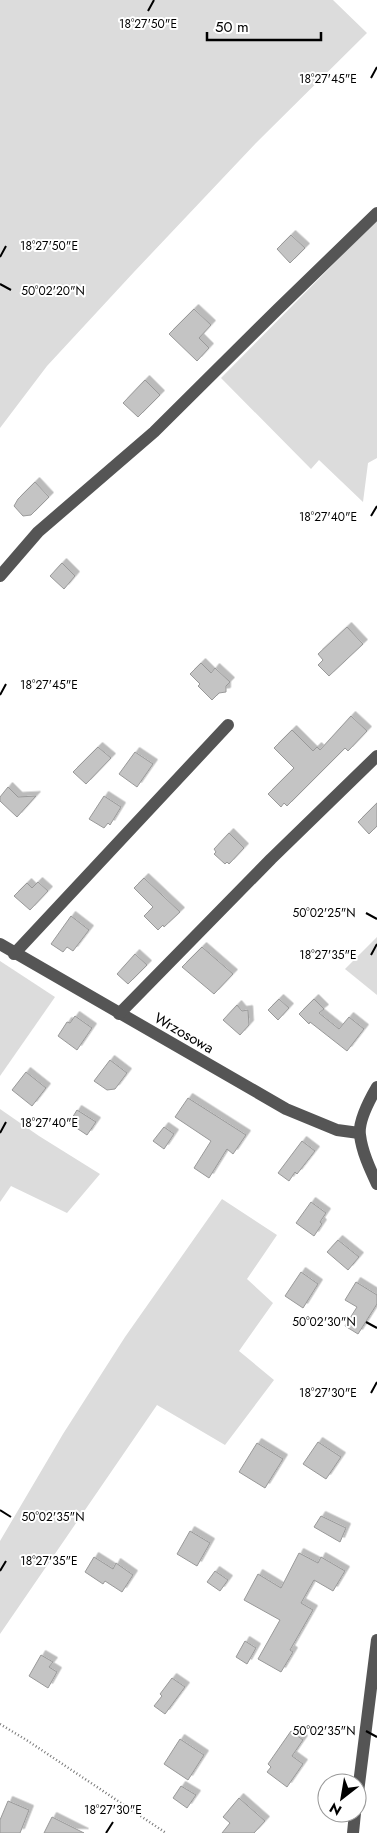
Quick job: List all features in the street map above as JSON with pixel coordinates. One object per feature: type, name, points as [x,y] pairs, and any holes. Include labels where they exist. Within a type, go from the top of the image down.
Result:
[{"type":"street","points":[[0,576],[38,532],[154,432],[278,308],[377,213]]},
{"type":"street","points":[[14,954],[228,725]]},
{"type":"street","points":[[119,1014],[271,859],[377,756]]},
{"type":"street","name":"Wrzosowa","points":[[0,944],[14,954],[286,1109],[337,1130],[359,1133]]},
{"type":"street","points":[[377,1087],[367,1104],[359,1133],[369,1167],[377,1184]]},
{"type":"street","points":[[360,1773],[377,1640]]},
{"type":"path","points":[[0,1724],[166,1833]]},
{"type":"shaded area","points":[[0,0],[333,0],[367,33],[256,143],[134,272],[47,366],[0,428]]},
{"type":"shaded area","points":[[377,220],[377,458],[368,463],[363,502],[319,460],[311,469],[221,378]]},
{"type":"shaded area","points":[[377,937],[377,995],[345,969]]},
{"type":"shaded area","points":[[0,961],[55,997],[0,1076]]},
{"type":"shaded area","points":[[0,1109],[100,1174],[67,1213],[11,1186],[0,1202]]},
{"type":"shaded area","points":[[222,1199],[277,1235],[247,1279],[273,1303],[239,1351],[274,1380],[225,1445],[157,1405],[0,1634],[0,1541],[63,1434],[125,1337]]},
{"type":"building","points":[[291,235],[305,248],[290,263],[277,249]]},
{"type":"building","points":[[194,309],[211,325],[199,338],[209,348],[197,361],[169,334]]},
{"type":"building","points":[[145,380],[160,395],[138,417],[123,403]]},
{"type":"building","points":[[35,482],[49,497],[31,515],[23,516],[14,506],[18,499]]},
{"type":"building","points":[[62,563],[75,576],[64,589],[50,576]]},
{"type":"building","points":[[347,627],[363,644],[329,676],[318,665],[323,660],[318,654]]},
{"type":"building","points":[[201,663],[211,673],[215,668],[230,682],[226,686],[226,692],[219,693],[212,700],[198,686],[200,684],[190,674]]},
{"type":"building","points":[[351,716],[367,731],[348,751],[345,748],[287,806],[284,803],[281,807],[268,794],[294,768],[274,748],[292,730],[313,751],[317,747],[320,750]]},
{"type":"building","points":[[98,747],[111,758],[86,784],[73,772]]},
{"type":"building","points":[[135,752],[153,764],[137,787],[119,774]]},
{"type":"building","points":[[8,787],[18,797],[36,796],[17,817],[0,801],[0,797]]},
{"type":"building","points":[[104,796],[121,807],[110,825],[108,823],[104,828],[89,819]]},
{"type":"building","points":[[377,803],[377,826],[369,834],[358,822]]},
{"type":"building","points":[[229,833],[244,848],[229,864],[227,862],[225,864],[214,854],[216,852],[214,849]]},
{"type":"building","points":[[144,878],[180,912],[158,930],[144,916],[153,907],[134,888]]},
{"type":"building","points":[[38,882],[48,891],[30,910],[14,896],[27,883],[32,888]]},
{"type":"building","points":[[71,916],[89,930],[73,951],[67,947],[63,952],[51,944]]},
{"type":"building","points":[[202,947],[233,974],[214,994],[182,967]]},
{"type":"building","points":[[135,954],[147,965],[128,984],[117,974]]},
{"type":"building","points":[[279,999],[289,1008],[278,1020],[268,1010]]},
{"type":"building","points":[[314,999],[324,1009],[319,1013],[339,1029],[349,1017],[364,1029],[347,1051],[310,1022],[309,1024],[299,1014]]},
{"type":"building","points":[[237,1005],[242,1011],[248,1010],[249,1025],[240,1035],[223,1020]]},
{"type":"building","points":[[75,1016],[92,1028],[77,1050],[58,1036],[67,1022],[70,1023]]},
{"type":"building","points":[[110,1060],[127,1073],[115,1089],[107,1090],[94,1081]]},
{"type":"building","points":[[26,1072],[46,1088],[32,1106],[12,1090]]},
{"type":"building","points":[[188,1098],[246,1135],[233,1154],[227,1149],[209,1178],[194,1168],[211,1141],[175,1117]]},
{"type":"building","points":[[77,1110],[96,1122],[87,1135],[69,1123]]},
{"type":"building","points":[[164,1127],[174,1134],[164,1149],[153,1141]]},
{"type":"building","points":[[302,1141],[315,1151],[289,1181],[278,1173]]},
{"type":"building","points":[[311,1202],[326,1213],[320,1222],[322,1224],[314,1236],[296,1223]]},
{"type":"building","points":[[338,1240],[359,1257],[348,1270],[327,1252]]},
{"type":"building","points":[[301,1272],[318,1284],[303,1308],[285,1296]]},
{"type":"building","points":[[356,1282],[377,1295],[377,1304],[358,1334],[345,1326],[357,1307],[345,1300]]},
{"type":"building","points":[[318,1442],[341,1457],[326,1479],[303,1464]]},
{"type":"building","points":[[257,1443],[283,1459],[265,1488],[239,1472]]},
{"type":"building","points":[[321,1516],[346,1528],[340,1542],[314,1527]]},
{"type":"building","points":[[190,1531],[210,1543],[197,1566],[177,1554]]},
{"type":"building","points":[[299,1553],[318,1563],[321,1557],[345,1571],[333,1591],[314,1580],[301,1603],[313,1610],[290,1650],[293,1652],[281,1672],[258,1659],[280,1620],[244,1600],[258,1574],[281,1588]]},
{"type":"building","points":[[94,1557],[113,1569],[116,1563],[133,1575],[122,1592],[105,1581],[103,1584],[85,1572]]},
{"type":"building","points":[[215,1571],[228,1580],[220,1591],[207,1582]]},
{"type":"building","points":[[245,1641],[256,1648],[247,1664],[236,1657]]},
{"type":"building","points":[[41,1655],[53,1662],[49,1667],[57,1672],[48,1688],[29,1676]]},
{"type":"building","points":[[172,1678],[185,1687],[165,1714],[154,1706]]},
{"type":"building","points":[[291,1731],[303,1740],[292,1756],[303,1764],[287,1787],[267,1772],[271,1767],[268,1764]]},
{"type":"building","points":[[180,1739],[204,1755],[188,1780],[164,1764]]},
{"type":"building","points":[[181,1786],[196,1795],[187,1808],[173,1798]]},
{"type":"building","points":[[239,1798],[265,1821],[254,1833],[222,1833],[230,1823],[223,1817]]},
{"type":"building","points":[[8,1801],[29,1810],[20,1833],[0,1833],[0,1820]]},
{"type":"building","points":[[52,1817],[84,1833],[44,1833]]}]
